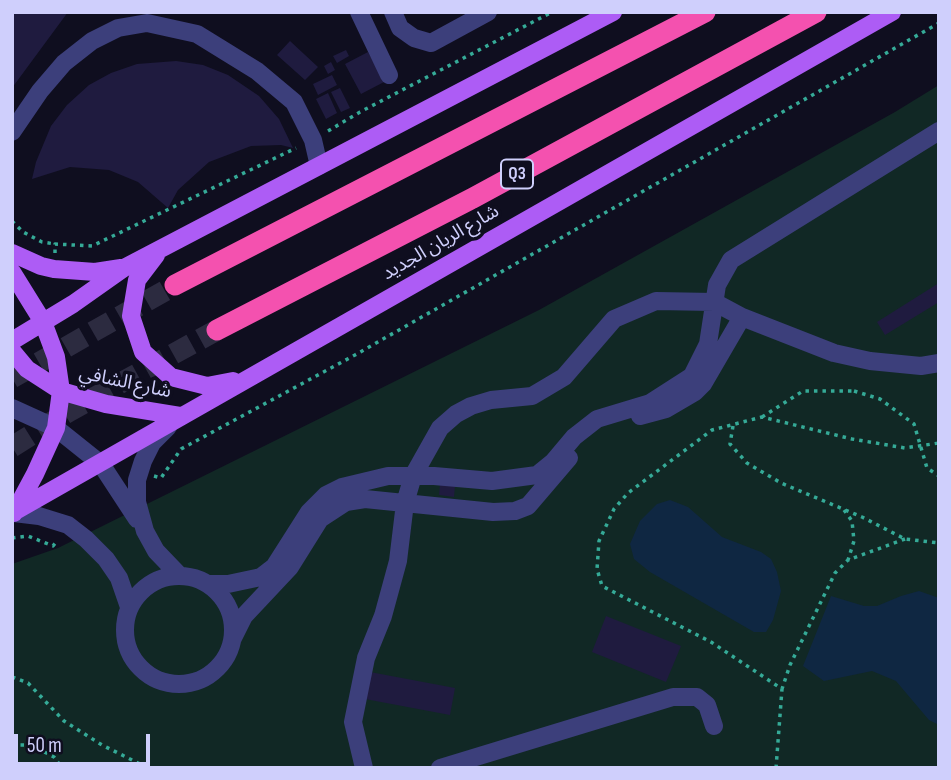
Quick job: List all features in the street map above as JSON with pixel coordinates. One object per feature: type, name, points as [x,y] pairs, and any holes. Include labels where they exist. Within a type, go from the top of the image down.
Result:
[{"type":"highway","points":[[175,285],[705,12]]},
{"type":"highway","name":"شارع الريان الجديد","points":[[217,330],[473,198],[816,12]]},
{"type":"main road","points":[[12,341],[124,268],[613,12]]},
{"type":"main road","name":"شارع الريان الجديد","points":[[13,513],[892,12]]},
{"type":"main road","points":[[160,250],[137,280],[131,316],[143,352],[171,377],[207,386],[245,379]]},
{"type":"main road","points":[[12,253],[54,269],[95,272],[124,268]]},
{"type":"main road","name":"شارع الشافي","points":[[12,272],[43,322],[56,357],[61,391],[56,428],[13,513]]},
{"type":"main road","name":"شارع الشافي","points":[[12,351],[27,369],[61,391],[106,404],[180,416]]},
{"type":"lane","points":[[359,12],[389,75]]},
{"type":"lane","points":[[393,12],[400,28],[414,38],[431,43],[488,12]]},
{"type":"lane","points":[[12,132],[40,91],[64,63],[92,41],[118,28],[147,23],[197,34],[257,71],[294,102],[313,140],[319,166]]},
{"type":"lane","points":[[209,584],[254,579],[274,568],[309,512],[326,495],[342,487],[388,476],[492,481],[537,475],[553,462],[574,437],[597,419],[650,403],[692,376],[708,344],[717,285],[731,260],[939,131]]},
{"type":"lane","points":[[364,768],[353,722],[366,658],[383,616],[398,561],[405,503],[413,476],[440,428],[457,414],[491,400],[532,396],[564,377],[614,319],[656,301],[714,302],[742,317],[834,354],[870,362],[921,366],[939,363]]},
{"type":"lane","points":[[233,638],[229,608],[220,594],[209,584],[179,575],[150,584],[138,594],[129,607],[125,622],[129,653],[137,666],[149,676],[163,683],[178,685],[194,683],[208,677],[224,660],[244,615],[290,567],[320,519],[346,502],[365,499],[493,512],[516,511],[528,506],[588,438],[622,421],[666,410],[695,392],[703,384],[742,317]]},
{"type":"lane","points":[[12,408],[56,428],[101,464],[156,551],[179,575]]},
{"type":"lane","points":[[145,531],[138,502],[139,473],[152,443],[180,416]]},
{"type":"lane","points":[[492,481],[493,512]]},
{"type":"lane","points":[[13,513],[39,516],[68,525],[86,539],[106,559],[119,578],[129,607]]},
{"type":"lane","points":[[440,768],[673,696],[696,697],[707,705],[713,726]]},
{"type":"path","points":[[139,473],[161,478],[181,449],[355,355],[939,23]]},
{"type":"path","points":[[12,221],[23,232],[42,242],[55,244]]},
{"type":"path","points":[[782,689],[711,642],[602,586],[597,569],[599,541],[614,509],[628,493],[712,430],[762,417],[803,391],[854,391],[880,399],[914,424],[927,468],[939,476]]},
{"type":"path","points":[[762,417],[852,439],[905,448],[939,443]]},
{"type":"path","points":[[733,426],[730,444],[747,463],[781,483],[905,539],[939,543]]},
{"type":"path","points":[[844,510],[852,521],[854,541],[848,560]]},
{"type":"path","points":[[12,538],[28,536],[54,546],[68,525]]},
{"type":"path","points":[[776,768],[782,689],[790,665],[826,588],[835,573],[848,560],[905,539]]},
{"type":"path","points":[[12,677],[28,683],[64,722],[148,768]]},
{"type":"path","points":[[12,745],[31,745],[54,757],[62,768]]},
{"type":"green space","points":[[939,85],[939,768],[12,768],[12,564],[58,548],[539,310]]},
{"type":"water","points":[[670,500],[688,507],[722,537],[761,552],[771,559],[781,591],[773,620],[766,632],[754,632],[650,572],[634,559],[630,544],[640,521],[657,504]]},
{"type":"water","points":[[919,591],[939,598],[939,725],[929,720],[896,681],[872,671],[824,681],[803,666],[831,596],[864,606],[877,606]]},
{"type":"building","points":[[12,12],[68,12],[12,88]]},
{"type":"building","points":[[290,41],[318,67],[305,80],[277,55]]},
{"type":"building","points":[[346,50],[349,56],[337,63],[333,56]]},
{"type":"building","points":[[368,52],[384,82],[361,94],[345,64]]},
{"type":"building","points":[[176,61],[203,65],[228,75],[259,96],[279,119],[293,148],[281,145],[251,146],[209,162],[178,190],[168,208],[138,182],[109,170],[70,167],[32,179],[51,126],[67,105],[89,85],[111,73],[137,64]]},
{"type":"building","points":[[331,62],[335,70],[328,74],[324,66]]},
{"type":"building","points":[[332,75],[337,85],[318,95],[313,84]]},
{"type":"building","points":[[340,88],[350,108],[341,112],[331,92]]},
{"type":"building","points":[[328,93],[337,113],[326,119],[316,99]]},
{"type":"building","points":[[939,283],[939,302],[885,335],[877,322]]},
{"type":"building","points":[[440,484],[455,486],[454,497],[439,495]]},
{"type":"building","points":[[606,616],[681,646],[666,682],[592,652]]},
{"type":"building","points":[[370,672],[455,688],[450,715],[365,699]]},
{"type":"tunnel","points":[[12,378],[175,285]]},
{"type":"tunnel","points":[[12,447],[68,412],[217,330]]}]
